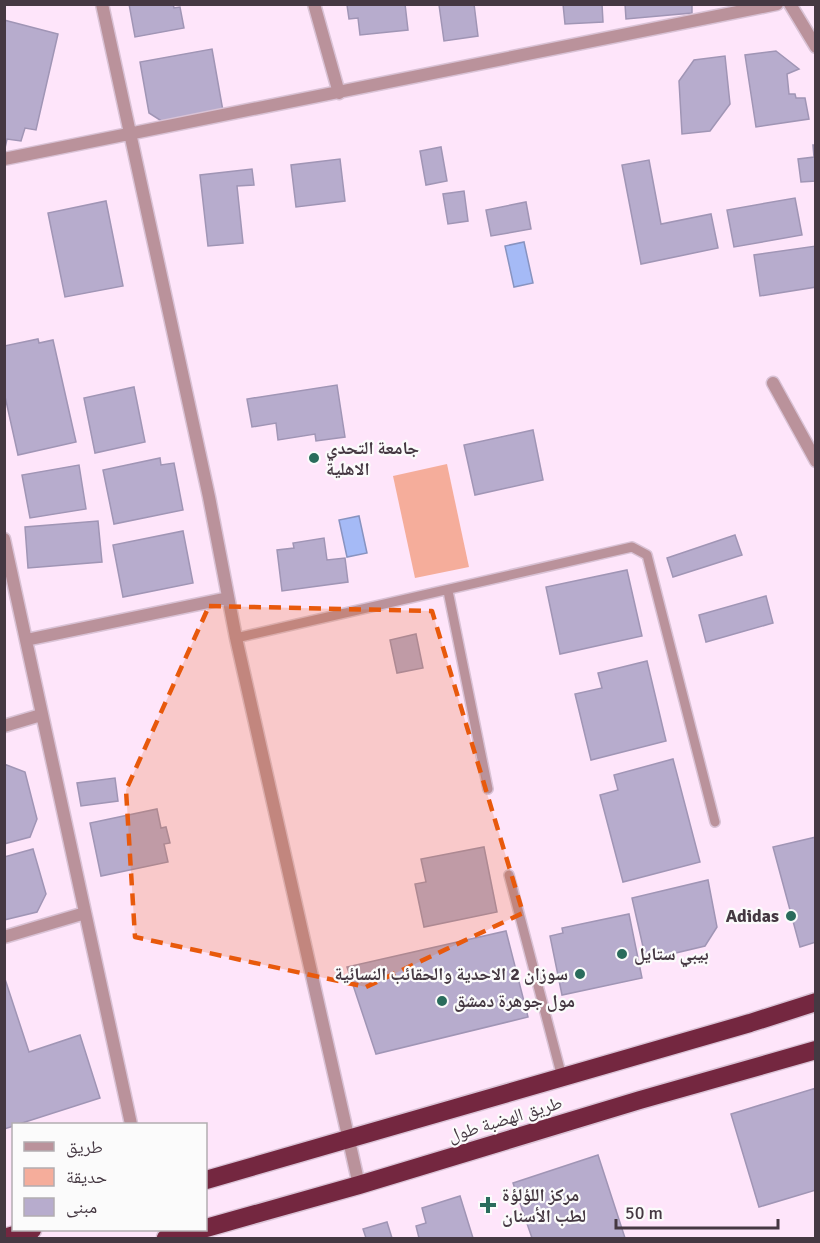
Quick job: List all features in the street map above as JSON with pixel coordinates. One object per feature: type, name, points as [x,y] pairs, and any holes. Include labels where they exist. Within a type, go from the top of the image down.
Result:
[{"type":"highway","name":"طريق الهضبة طول","points":[[207,1179],[816,1002]]},
{"type":"highway","name":"طريق الهضبة طول","points":[[207,1228],[816,1050]]},
{"type":"highway","points":[[4,1238],[28,1231]]},
{"type":"highway","points":[[166,1239],[196,1231]]},
{"type":"street","points":[[102,4],[209,497],[236,638],[359,1185]]},
{"type":"street","points":[[314,4],[339,93]]},
{"type":"street","points":[[4,159],[777,4]]},
{"type":"street","points":[[789,4],[816,47]]},
{"type":"street","points":[[773,383],[816,461]]},
{"type":"street","points":[[4,539],[8,571],[26,640],[131,1123]]},
{"type":"street","points":[[26,640],[228,598]]},
{"type":"street","points":[[4,726],[41,715]]},
{"type":"street","points":[[4,937],[85,914]]},
{"type":"lane","points":[[236,638],[632,547],[647,555],[715,822]]},
{"type":"lane","points":[[448,591],[488,789]]},
{"type":"lane","points":[[509,875],[562,1077]]},
{"type":"highlighted area","points":[[209,606],[432,611],[523,913],[366,987],[135,937],[126,790]]},
{"type":"green space","points":[[447,464],[469,567],[415,578],[393,476]]},
{"type":"water","points":[[524,242],[533,283],[514,287],[505,246]]},
{"type":"water","points":[[359,516],[367,553],[347,557],[339,520]]},
{"type":"building","points":[[129,4],[173,4],[174,8],[180,7],[184,28],[135,37]]},
{"type":"building","points":[[405,4],[408,30],[360,35],[358,18],[349,19],[347,5]]},
{"type":"building","points":[[474,4],[478,36],[444,41],[439,5]]},
{"type":"building","points":[[563,4],[602,4],[603,22],[565,24]]},
{"type":"building","points":[[625,4],[692,4],[692,13],[626,19]]},
{"type":"building","points":[[4,20],[58,34],[36,130],[25,128],[21,141],[7,139],[5,148]]},
{"type":"building","points":[[212,49],[223,111],[163,122],[149,113],[140,62]]},
{"type":"building","points":[[776,51],[799,69],[787,74],[789,94],[795,94],[796,98],[805,98],[809,119],[756,127],[745,55]]},
{"type":"building","points":[[725,56],[730,104],[710,131],[682,134],[679,81],[694,60]]},
{"type":"building","points":[[813,145],[816,145],[816,181],[801,182],[798,159],[814,157]]},
{"type":"building","points":[[441,147],[447,181],[426,185],[420,151]]},
{"type":"building","points":[[340,159],[345,201],[296,207],[291,165]]},
{"type":"building","points":[[649,160],[661,224],[711,214],[718,248],[641,264],[622,165]]},
{"type":"building","points":[[252,169],[254,185],[237,186],[243,243],[208,246],[200,175]]},
{"type":"building","points":[[464,191],[468,221],[448,224],[443,194]]},
{"type":"building","points":[[795,198],[802,235],[734,247],[727,210]]},
{"type":"building","points":[[106,201],[123,286],[65,297],[48,213]]},
{"type":"building","points":[[526,202],[531,229],[491,236],[486,210]]},
{"type":"building","points":[[816,246],[816,287],[760,296],[754,255]]},
{"type":"building","points":[[38,339],[39,343],[53,340],[76,442],[18,455],[4,392],[4,346]]},
{"type":"building","points":[[337,385],[345,437],[316,441],[315,434],[278,440],[276,423],[252,427],[247,399]]},
{"type":"building","points":[[134,387],[145,442],[95,453],[84,398]]},
{"type":"building","points":[[533,430],[543,480],[475,495],[464,445]]},
{"type":"building","points":[[160,458],[161,465],[174,463],[183,510],[114,524],[103,470]]},
{"type":"building","points":[[79,465],[86,509],[30,518],[22,475]]},
{"type":"building","points":[[98,521],[102,562],[28,568],[25,527]]},
{"type":"building","points":[[183,531],[193,583],[123,597],[113,545]]},
{"type":"building","points":[[735,535],[742,555],[673,577],[667,558]]},
{"type":"building","points":[[324,538],[327,560],[345,558],[348,582],[282,591],[277,550],[294,548],[293,543]]},
{"type":"building","points":[[627,570],[642,636],[560,654],[546,587]]},
{"type":"building","points":[[766,596],[773,623],[706,642],[699,615]]},
{"type":"building","points":[[416,634],[423,668],[397,673],[390,640]]},
{"type":"building","points":[[647,661],[666,741],[591,760],[575,694],[602,688],[598,673]]},
{"type":"building","points":[[673,759],[700,862],[623,882],[600,795],[618,790],[614,775]]},
{"type":"building","points":[[4,764],[25,772],[37,819],[30,837],[4,844]]},
{"type":"building","points":[[115,778],[118,801],[81,806],[77,783]]},
{"type":"building","points":[[157,809],[161,828],[166,827],[170,843],[164,844],[168,862],[101,876],[90,823]]},
{"type":"building","points":[[816,837],[816,942],[800,947],[773,847]]},
{"type":"building","points":[[484,847],[497,912],[424,927],[415,884],[426,882],[421,859]]},
{"type":"building","points":[[33,849],[46,894],[37,912],[4,920],[4,857]]},
{"type":"building","points":[[708,880],[717,927],[705,946],[646,960],[632,898]]},
{"type":"building","points":[[629,914],[642,978],[562,995],[550,936],[563,933],[562,928]]},
{"type":"building","points":[[506,931],[528,1017],[376,1054],[347,967]]},
{"type":"building","points":[[4,976],[29,1052],[80,1035],[100,1098],[22,1123],[12,1123],[12,1127],[4,1129]]},
{"type":"building","points":[[816,1088],[816,1190],[759,1207],[731,1114]]},
{"type":"building","points":[[598,1155],[625,1238],[532,1238],[513,1183]]},
{"type":"building","points":[[460,1196],[473,1238],[419,1238],[416,1226],[426,1223],[422,1208]]},
{"type":"building","points":[[387,1222],[392,1238],[366,1238],[363,1229]]},
{"type":"place","name":"جامعة التحدي الاهلية","points":[[314,458]]},
{"type":"place","name":"Adidas","points":[[791,916]]},
{"type":"place","name":"بيبي ستايل","points":[[622,954]]},
{"type":"place","name":"سوزان 2 الاحدية والحقائب النسائية","points":[[580,974]]},
{"type":"place","name":"مول جوهرة دمشق","points":[[442,1001]]},
{"type":"place","name":"مركز اللؤلؤة لطب الأسنان","points":[[488,1205]]}]
